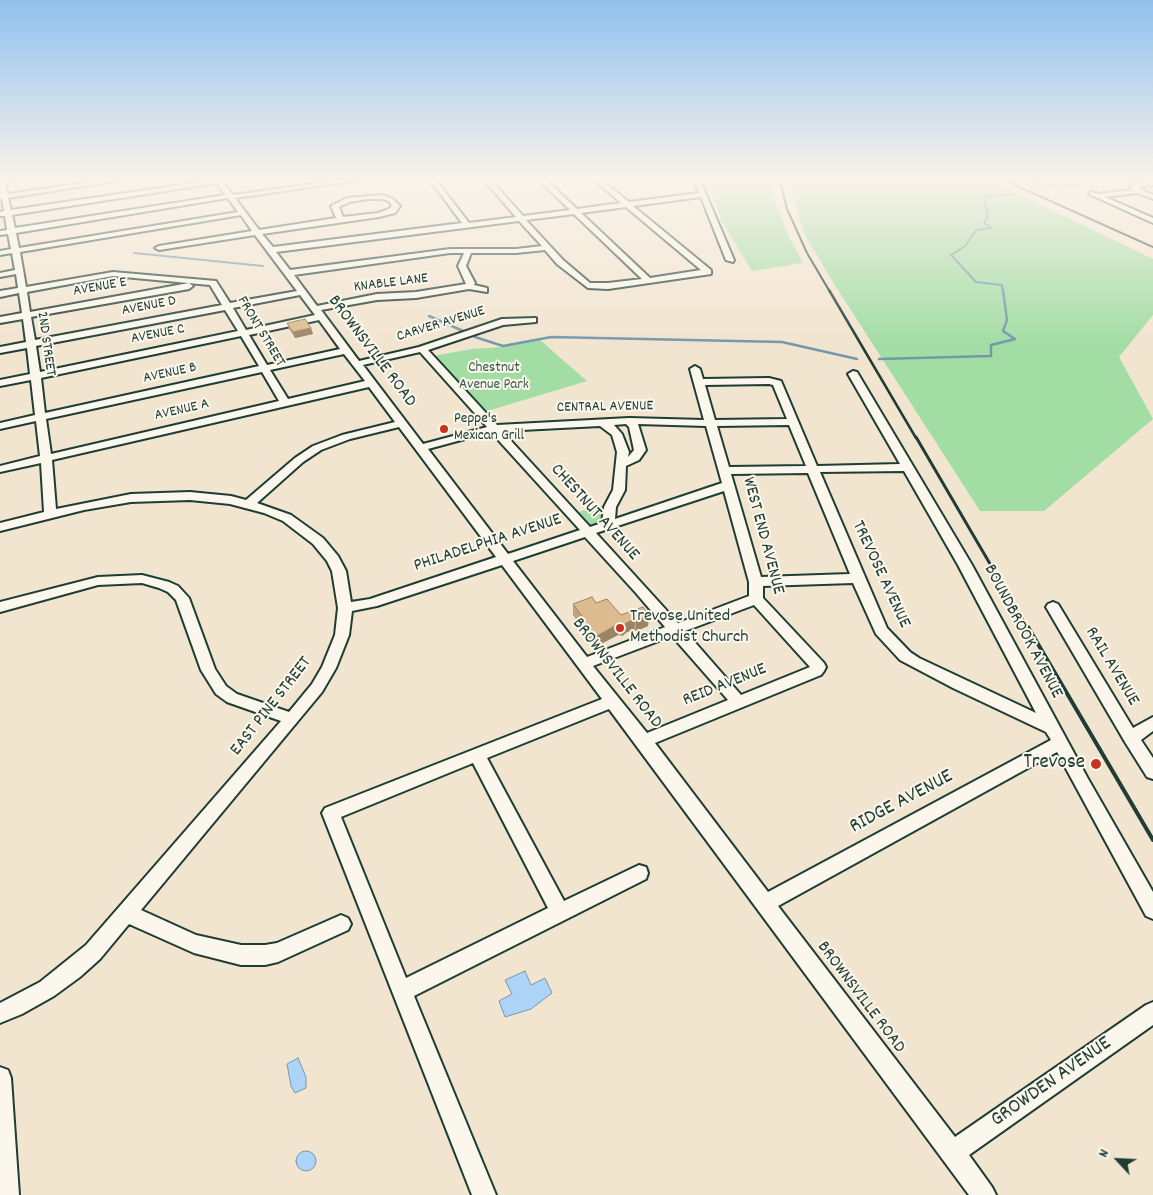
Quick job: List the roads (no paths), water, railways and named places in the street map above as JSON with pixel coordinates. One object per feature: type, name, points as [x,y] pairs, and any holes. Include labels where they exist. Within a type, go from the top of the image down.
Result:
[{"type":"street","name":"2ND STREET","points":[[12,234],[31,344],[46,459],[50,515]]},
{"type":"street","points":[[0,253],[115,234]]},
{"type":"street","points":[[159,248],[253,234]]},
{"type":"street","name":"BROWNSVILLE ROAD","points":[[259,234],[644,741],[984,1195]]},
{"type":"street","points":[[271,250],[398,234]]},
{"type":"street","points":[[535,234],[566,268],[586,284],[592,286],[708,272],[662,234]]},
{"type":"street","points":[[599,234],[648,280]]},
{"type":"street","points":[[719,234],[730,260]]},
{"type":"street","points":[[288,273],[469,250],[516,251],[547,248]]},
{"type":"street","points":[[469,250],[462,266],[471,283],[469,286],[484,290]]},
{"type":"street","points":[[0,275],[20,271]]},
{"type":"street","points":[[0,294],[113,274],[206,282]]},
{"type":"street","name":"FRONT STREET","points":[[206,282],[215,284],[285,402]]},
{"type":"street","name":"AVENUE E","points":[[0,320],[206,282]]},
{"type":"street","name":"KNABLE LANE","points":[[318,313],[377,297],[416,295],[469,286]]},
{"type":"street","name":"AVENUE D","points":[[0,350],[303,292]]},
{"type":"street","name":"AVENUE C","points":[[0,383],[245,333],[318,313]]},
{"type":"street","name":"CARVER AVENUE","points":[[357,364],[422,349],[502,322],[533,320]]},
{"type":"street","name":"CHESTNUT AVENUE","points":[[422,349],[587,531],[739,703]]},
{"type":"street","name":"AVENUE B","points":[[0,426],[347,350]]},
{"type":"street","name":"WEST END AVENUE","points":[[696,369],[756,582],[756,599],[819,667]]},
{"type":"street","name":"BOUNDBROOK AVENUE","points":[[853,374],[964,565],[1051,727],[1153,910]]},
{"type":"street","name":"TREVOSE AVENUE","points":[[699,382],[769,381],[777,383],[881,630],[905,656],[958,684],[1051,727]]},
{"type":"street","name":"AVENUE A","points":[[0,469],[371,383]]},
{"type":"street","points":[[621,464],[635,458],[640,450],[634,426],[629,421]]},
{"type":"street","name":"CENTRAL AVENUE","points":[[420,448],[494,428],[629,421],[711,423],[794,422]]},
{"type":"street","points":[[601,422],[608,425],[620,440],[623,452],[619,490],[610,508],[608,525]]},
{"type":"street","points":[[249,504],[299,460],[318,448],[346,436],[402,423]]},
{"type":"street","points":[[725,471],[908,468]]},
{"type":"street","name":"PHILADELPHIA AVENUE","points":[[345,608],[372,603],[729,485]]},
{"type":"street","name":"EAST PINE STREET","points":[[0,527],[106,502],[156,496],[210,497],[249,504],[287,518],[318,541],[333,559],[339,570],[345,608],[342,635],[329,668],[317,688],[292,719],[93,952],[47,989],[0,1013]]},
{"type":"street","points":[[756,582],[858,578]]},
{"type":"street","points":[[0,607],[98,581],[134,579],[164,585],[173,589],[182,598],[208,670],[221,690],[232,698],[292,719]]},
{"type":"street","points":[[584,663],[756,599]]},
{"type":"street","name":"RAIL AVENUE","points":[[1053,607],[1153,772]]},
{"type":"street","name":"REID AVENUE","points":[[644,741],[816,671],[819,667]]},
{"type":"street","points":[[484,1195],[401,991],[332,813],[612,701]]},
{"type":"street","points":[[1131,738],[1153,723]]},
{"type":"street","name":"RIDGE AVENUE","points":[[765,903],[1060,743]]},
{"type":"street","points":[[477,755],[560,912]]},
{"type":"street","points":[[401,991],[640,872]]},
{"type":"street","points":[[126,913],[194,944],[241,955],[265,955],[278,952],[341,924]]},
{"type":"street","name":"GROWDEN AVENUE","points":[[952,1153],[1153,1012]]},
{"type":"street","points":[[0,1078],[7,1195]]},
{"type":"water","points":[[525,971],[531,985],[545,978],[552,993],[531,1009],[505,1017],[499,1001],[512,994],[505,980]]},
{"type":"water","points":[[298,1058],[306,1077],[306,1088],[295,1093],[291,1086],[287,1064]]},
{"type":"water","points":[[306,1151],[313,1154],[316,1161],[313,1168],[306,1171],[299,1168],[296,1161],[299,1154]]},
{"type":"waterway","points":[[973,234],[965,246],[951,255],[976,282],[1002,285],[1003,292]]},
{"type":"waterway","points":[[134,253],[263,266]]},
{"type":"waterway","points":[[879,359],[991,356],[991,345],[1015,339],[1003,331],[1007,320],[1003,290]]},
{"type":"waterway","points":[[429,316],[463,331]]},
{"type":"waterway","points":[[475,337],[503,346],[551,337],[782,342],[857,359]]},
{"type":"railway","points":[[798,234],[807,253],[830,292]]},
{"type":"railway","points":[[1123,234],[1153,247]]},
{"type":"railway","points":[[829,290],[916,438]]},
{"type":"railway","points":[[916,437],[1028,629]]},
{"type":"railway","points":[[1028,627],[1153,840]]},
{"type":"place","name":"Peppe's Mexican Grill","points":[[444,429]]},
{"type":"place","name":"Trevose United Methodist Church","points":[[620,628]]},
{"type":"place","name":"Trevose","points":[[1096,764]]},
{"type":"park label","name":"Chestnut Avenue Park","points":[[494,378]]}]
